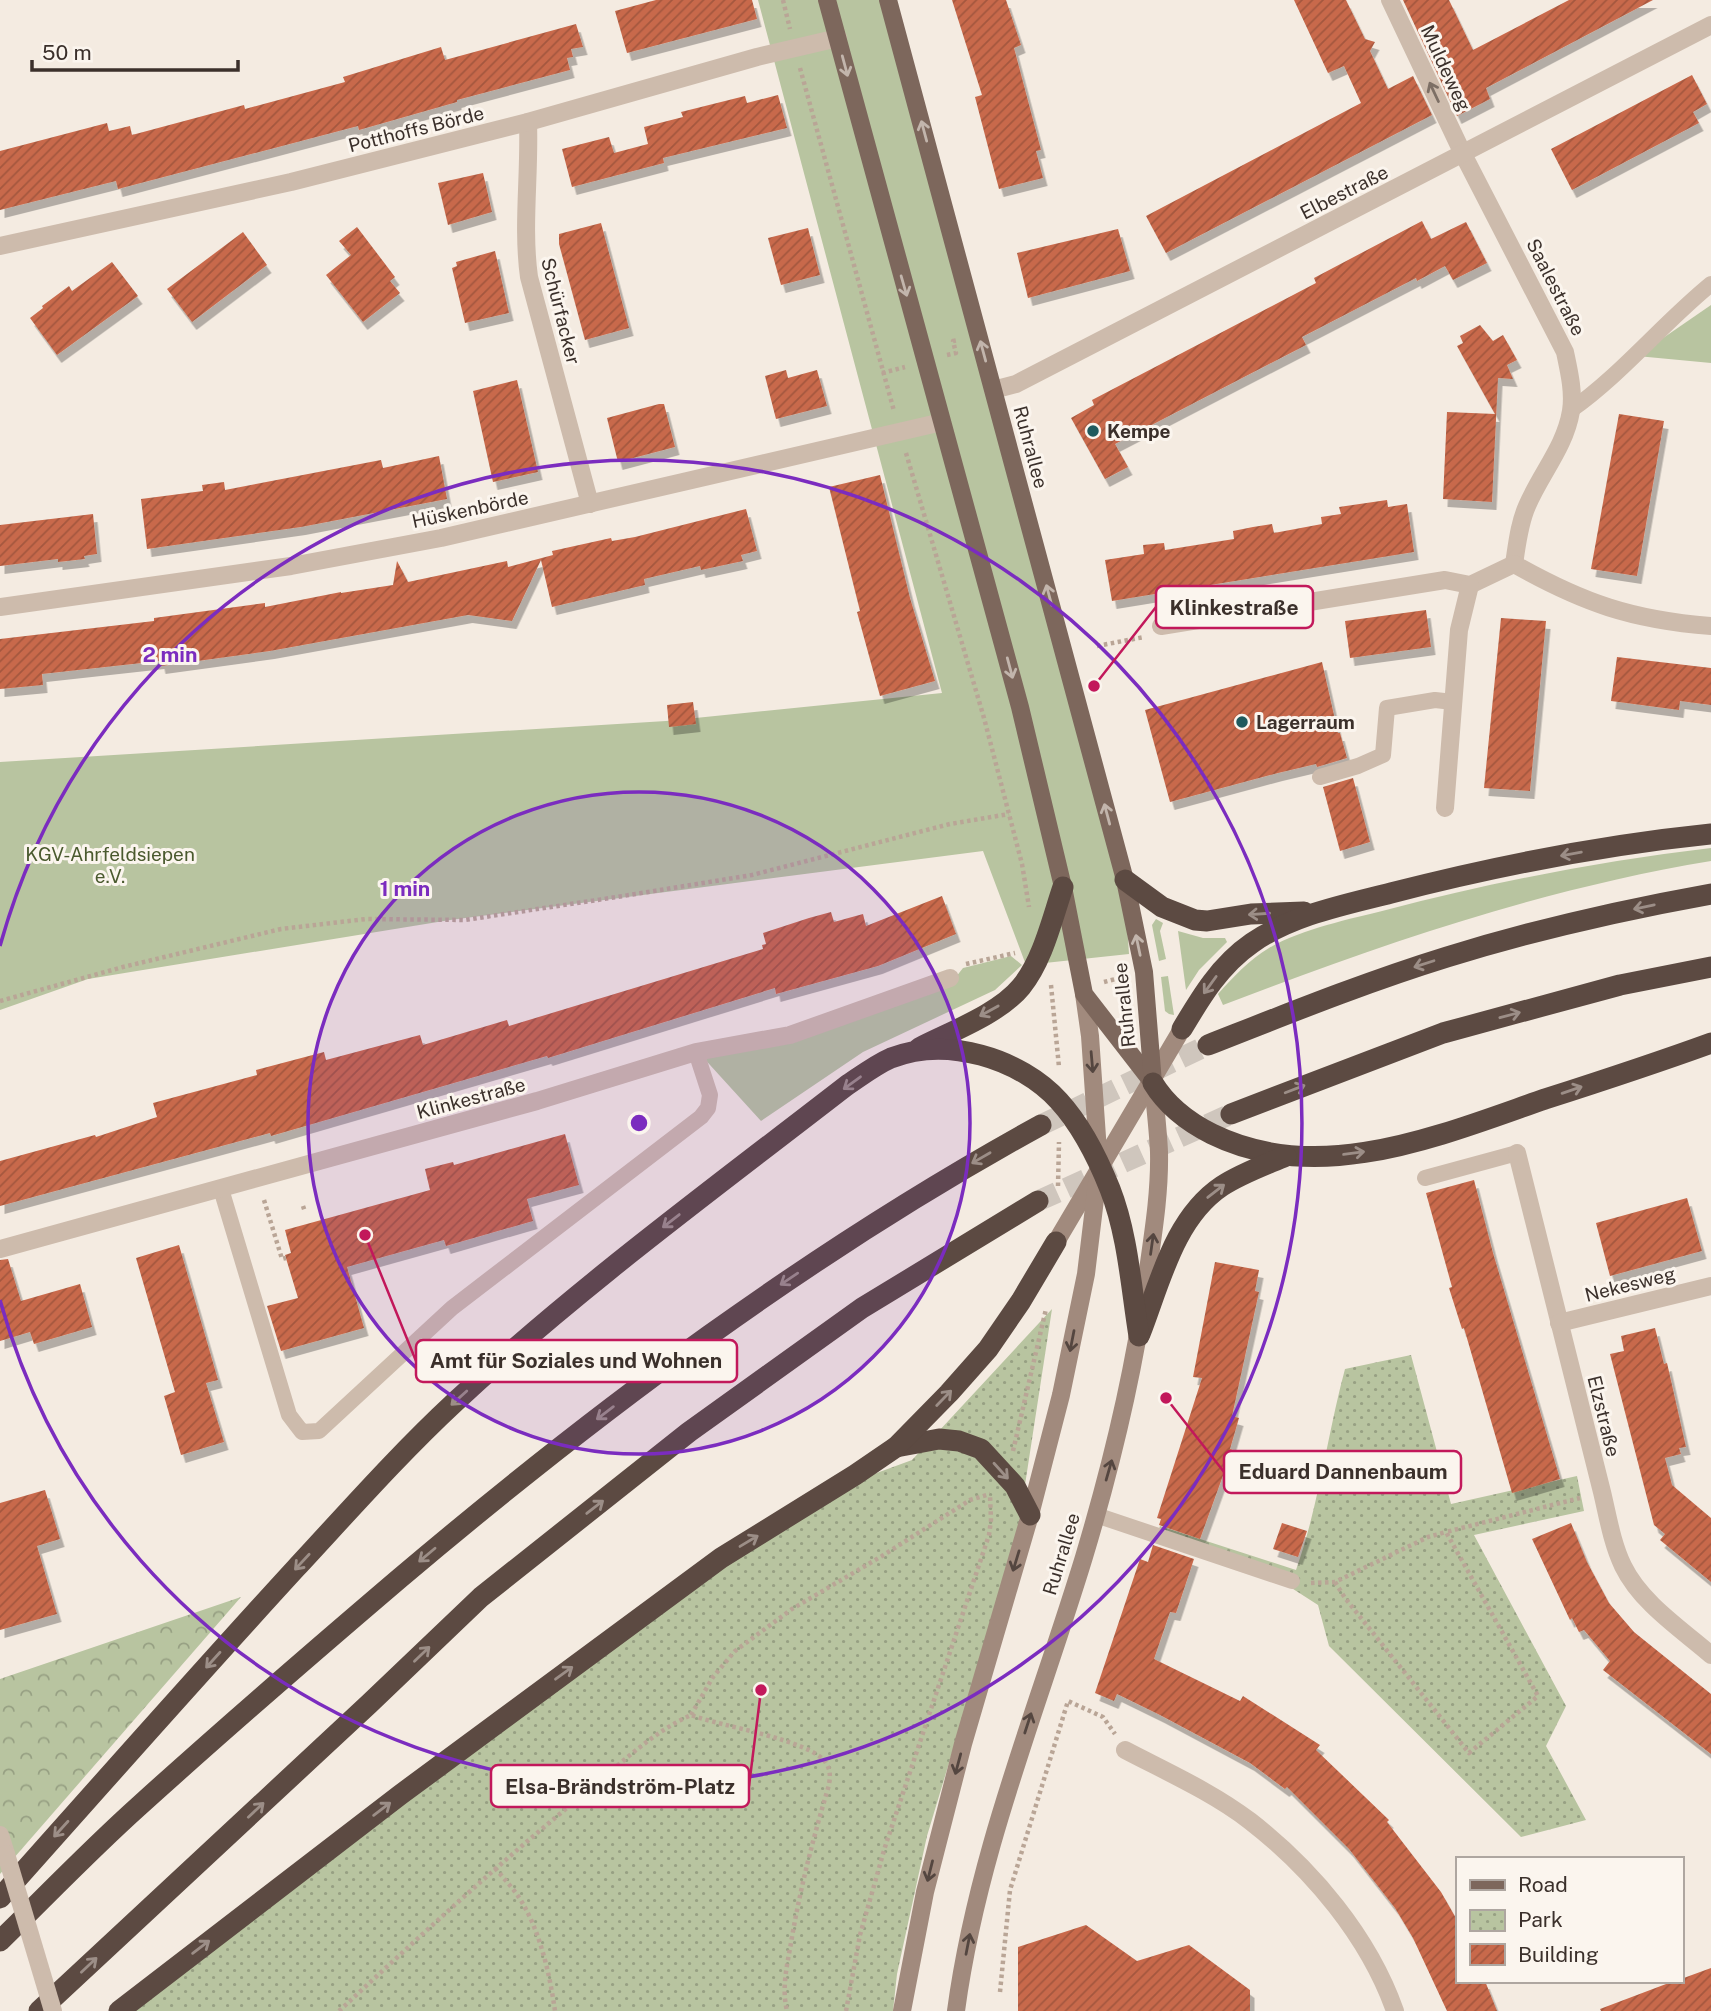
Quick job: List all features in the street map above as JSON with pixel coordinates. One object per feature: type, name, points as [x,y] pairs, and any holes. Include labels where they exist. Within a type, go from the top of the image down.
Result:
[{"type":"highway","points":[[1182,1030],[1221,970],[1240,951],[1278,928],[1327,910],[1488,869],[1593,850],[1711,834]]},
{"type":"highway","points":[[1125,880],[1162,907],[1195,920],[1327,910]]},
{"type":"highway","points":[[0,1898],[258,1609],[391,1465],[453,1403],[617,1262],[846,1086],[882,1062],[912,1052],[1005,1002],[1022,986],[1036,963],[1063,887]]},
{"type":"highway","points":[[1208,1045],[1360,986],[1447,957],[1592,918],[1711,894]]},
{"type":"highway","points":[[1231,1114],[1443,1033],[1620,985],[1711,967]]},
{"type":"highway","points":[[1153,1083],[1170,1106],[1208,1132],[1243,1147],[1286,1156],[1312,1157],[1348,1154],[1435,1136],[1711,1043]]},
{"type":"highway","points":[[912,1052],[946,1050],[983,1056],[1028,1076],[1060,1102],[1076,1125],[1109,1187],[1121,1227],[1139,1336]]},
{"type":"highway","points":[[0,1941],[136,1808],[361,1611],[538,1464],[768,1292],[918,1194],[1041,1125]]},
{"type":"highway","points":[[1139,1336],[1187,1220],[1223,1185],[1286,1156]]},
{"type":"highway","points":[[39,2011],[481,1597],[689,1432],[841,1323],[1048,1196]]},
{"type":"highway","points":[[119,2011],[400,1795],[720,1558],[896,1447],[988,1349],[1021,1301],[1056,1242]]},
{"type":"highway","points":[[896,1447],[939,1439],[959,1441],[981,1449],[1015,1486],[1030,1515]]},
{"type":"main road","name":"Ruhrallee","points":[[827,0],[1020,707],[1063,887],[1084,991],[1099,1167],[1086,1274],[1061,1395],[1030,1515],[941,1829],[925,1892],[902,2011]]},
{"type":"main road","name":"Ruhrallee","points":[[888,0],[1125,880],[1144,972],[1159,1152],[1158,1193],[1139,1336],[1125,1404],[1096,1515],[995,1830],[974,1909],[956,2011]]},
{"type":"main road","points":[[1084,991],[1153,1083]]},
{"type":"main road","points":[[1056,1242],[1099,1167],[1153,1083],[1182,1030]]},
{"type":"street","name":"Muldeweg","points":[[1390,0],[1463,154]]},
{"type":"street","name":"Elbestraße","points":[[993,390],[1016,384],[1711,25]]},
{"type":"street","name":"Potthoffs Börde","points":[[0,246],[291,182],[528,122],[757,57],[838,38]]},
{"type":"street","name":"Schürfacker","points":[[528,122],[530,158],[525,251],[529,278],[590,504]]},
{"type":"street","name":"Saalestraße","points":[[1463,154],[1565,352],[1571,379],[1571,410],[1563,441],[1527,506],[1518,535],[1514,564]]},
{"type":"street","name":"Hüskenbörde","points":[[0,607],[291,566],[441,537],[942,422]]},
{"type":"street","points":[[1161,626],[1445,580],[1470,586],[1514,564],[1553,586],[1611,610],[1668,622],[1711,626]]},
{"type":"street","points":[[1445,808],[1459,630],[1470,586]]},
{"type":"street","name":"Klinkestraße","points":[[0,1249],[537,1101],[696,1052],[790,1035],[950,978]]},
{"type":"street","name":"Elzstraße","points":[[1517,1153],[1615,1544],[1623,1566],[1634,1584],[1652,1604],[1711,1655]]},
{"type":"street","name":"Nekesweg","points":[[1559,1323],[1711,1286]]},
{"type":"street","points":[[1125,1750],[1209,1794],[1249,1820],[1295,1860],[1333,1904],[1365,1949],[1395,2011]]},
{"type":"street","points":[[0,1835],[53,2011]]},
{"type":"lane","points":[[1571,410],[1600,390],[1657,332],[1711,284]]},
{"type":"lane","points":[[1320,777],[1358,766],[1383,755],[1387,708],[1435,700],[1453,702]]},
{"type":"lane","points":[[221,1189],[289,1415],[302,1432],[319,1431],[452,1308],[701,1117],[708,1108],[710,1095],[696,1052]]},
{"type":"lane","points":[[1425,1178],[1517,1153]]},
{"type":"lane","points":[[1096,1515],[1292,1581]]},
{"type":"path","points":[[795,50],[882,373],[984,718],[1027,887],[1030,912]]},
{"type":"path","points":[[1097,646],[1156,635],[1161,626]]},
{"type":"path","points":[[0,1001],[123,967],[281,929],[366,919],[465,919],[617,897],[752,875],[950,824],[1009,814]]},
{"type":"path","points":[[950,978],[960,966],[1000,955],[1019,954],[1023,946]]},
{"type":"path","points":[[1036,963],[1049,975],[1060,1102],[1048,1196]]},
{"type":"path","points":[[1052,993],[1084,991],[1144,972]]},
{"type":"path","points":[[257,1178],[282,1259],[286,1258]]},
{"type":"path","points":[[303,1206],[305,1212]]},
{"type":"path","points":[[846,2011],[860,1935],[885,1847],[989,1535],[993,1480],[1015,1445],[1048,1296]]},
{"type":"path","points":[[1292,1581],[1335,1582],[1428,1537],[1602,1492]]},
{"type":"path","points":[[339,2011],[495,1868],[646,1744],[668,1727],[691,1715],[722,1664],[761,1631],[792,1609],[959,1507],[990,1494]]},
{"type":"path","points":[[1335,1582],[1469,1753],[1538,1696],[1446,1532]]},
{"type":"path","points":[[1000,1992],[1010,1891],[1068,1702],[1103,1717],[1125,1750]]},
{"type":"path","points":[[691,1715],[778,1738],[818,1755],[826,1762],[830,1774],[806,1864],[784,1981],[787,2011]]},
{"type":"path","points":[[495,1868],[523,1904],[530,1919],[542,1953],[555,2011]]},
{"type":"green space","name":"KGV-Ahrfeldsiepen e.V.","points":[[758,0],[886,0],[1124,880],[1129,954],[1026,965],[983,851],[450,920],[88,979],[0,1010],[0,762],[666,721],[942,693]]},
{"type":"green space","points":[[1711,305],[1711,363],[1637,356]]},
{"type":"green space","points":[[1711,848],[1711,861],[1586,887],[1463,921],[1223,1005],[1218,994],[1262,952],[1296,935],[1326,925],[1507,882],[1629,859]]},
{"type":"green space","points":[[1156,919],[1163,923],[1160,931],[1166,959],[1159,961],[1152,925]]},
{"type":"green space","points":[[1178,931],[1203,938],[1225,938],[1227,942],[1199,970],[1186,990]]},
{"type":"green space","points":[[1011,956],[1022,965],[995,990],[863,1052],[761,1121],[700,1054],[952,982],[963,968]]},
{"type":"green space","points":[[1168,976],[1174,1015],[1165,1011],[1161,977]]},
{"type":"green space","points":[[1052,1309],[1017,1537],[927,1836],[897,1974],[893,2011],[124,2011],[747,1545],[855,1481],[912,1460]]},
{"type":"green space","points":[[1411,1355],[1451,1504],[1577,1476],[1584,1511],[1474,1535],[1566,1706],[1546,1746],[1586,1820],[1521,1837],[1329,1646],[1318,1605],[1290,1587],[1155,1540],[1160,1526],[1296,1570],[1311,1521],[1345,1369]]},
{"type":"green space","points":[[241,1597],[0,1874],[0,1679]]},
{"type":"building","points":[[656,0],[752,0],[757,19],[627,53],[615,11]]},
{"type":"building","points":[[952,0],[1006,0],[1021,45],[1014,48],[1041,150],[1036,151],[1043,178],[999,189],[975,97],[982,95]]},
{"type":"building","points":[[1294,0],[1346,0],[1365,39],[1375,42],[1370,51],[1388,89],[1413,76],[1432,115],[1166,253],[1146,216],[1361,103],[1344,66],[1328,73]]},
{"type":"building","points":[[1403,0],[1449,0],[1473,50],[1569,0],[1653,0],[1486,88],[1490,99],[1457,116]]},
{"type":"building","points":[[576,24],[583,47],[571,49],[573,57],[567,58],[570,70],[359,130],[358,126],[118,189],[116,181],[0,210],[0,151],[107,123],[109,131],[130,126],[132,135],[345,82],[343,77],[441,47],[445,60]]},
{"type":"building","points":[[1692,75],[1707,104],[1693,112],[1699,123],[1572,190],[1551,149]]},
{"type":"building","points":[[778,95],[787,128],[663,158],[664,163],[572,187],[562,149],[609,137],[614,153],[648,144],[644,127],[683,117],[681,112],[745,96],[747,103]]},
{"type":"building","points":[[483,173],[492,212],[448,225],[438,183]]},
{"type":"building","points":[[1422,221],[1431,239],[1466,222],[1487,263],[1453,280],[1445,266],[1417,281],[1416,278],[1302,337],[1306,345],[1115,444],[1128,467],[1105,479],[1071,418],[1094,405],[1092,400],[1316,283],[1314,278]]},
{"type":"building","points":[[601,223],[629,328],[585,340],[559,244],[559,234]]},
{"type":"building","points":[[357,227],[395,277],[390,281],[400,293],[363,322],[326,275],[351,255],[339,241]]},
{"type":"building","points":[[808,228],[820,275],[781,285],[768,238]]},
{"type":"building","points":[[1118,229],[1130,271],[1028,298],[1017,253]]},
{"type":"building","points":[[243,232],[267,265],[192,322],[167,289]]},
{"type":"building","points":[[495,251],[509,313],[465,323],[452,268],[457,266],[456,262]]},
{"type":"building","points":[[112,262],[138,296],[57,355],[30,318],[69,286],[72,291]]},
{"type":"building","points":[[1480,325],[1493,341],[1503,335],[1517,360],[1507,365],[1513,379],[1498,378],[1492,502],[1443,499],[1447,412],[1495,414],[1457,346],[1463,343],[1460,336]]},
{"type":"building","points":[[786,370],[788,378],[817,370],[827,406],[776,419],[765,376]]},
{"type":"building","points":[[517,380],[538,472],[493,482],[473,391]]},
{"type":"building","points":[[664,404],[675,447],[618,462],[607,418]]},
{"type":"building","points":[[1619,414],[1664,421],[1637,576],[1591,569]]},
{"type":"building","points":[[439,456],[447,499],[301,527],[147,549],[141,499],[203,491],[202,485],[224,482],[225,490],[381,460],[383,468]]},
{"type":"building","points":[[880,475],[910,598],[935,681],[880,696],[857,612],[860,611],[829,487]]},
{"type":"building","points":[[1387,500],[1388,507],[1407,504],[1414,552],[1112,601],[1105,560],[1144,554],[1143,545],[1164,543],[1165,550],[1234,539],[1233,531],[1272,524],[1274,533],[1322,524],[1321,517],[1341,514],[1339,507]]},
{"type":"building","points":[[746,509],[757,551],[741,555],[743,561],[701,570],[700,566],[644,579],[645,585],[552,607],[541,560],[512,621],[468,615],[270,651],[161,666],[160,661],[42,674],[43,685],[0,689],[0,639],[154,621],[154,618],[265,603],[265,607],[393,585],[397,561],[408,582],[507,561],[508,567],[553,555],[552,551],[611,538],[612,541],[635,537]]},
{"type":"building","points":[[93,514],[97,554],[84,556],[85,559],[58,562],[58,559],[0,566],[0,525]]},
{"type":"building","points":[[1426,610],[1431,647],[1350,658],[1345,621]]},
{"type":"building","points":[[1501,618],[1546,621],[1530,791],[1484,788]]},
{"type":"building","points":[[1617,657],[1711,668],[1711,705],[1680,701],[1679,710],[1611,701]]},
{"type":"building","name":"Lagerraum","points":[[1322,662],[1338,733],[1347,758],[1170,802],[1145,710]]},
{"type":"building","points":[[693,702],[696,724],[669,727],[667,705]]},
{"type":"building","points":[[1353,778],[1370,842],[1340,851],[1323,787]]},
{"type":"building","points":[[942,896],[956,934],[878,966],[776,994],[775,988],[548,1058],[547,1056],[271,1136],[270,1133],[0,1206],[0,1161],[95,1135],[96,1137],[157,1117],[153,1103],[257,1075],[256,1070],[324,1052],[326,1060],[420,1035],[423,1045],[507,1020],[509,1026],[763,949],[762,945],[766,944],[763,933],[809,918],[831,912],[834,922],[863,914],[866,926]]},
{"type":"building","points":[[565,1134],[579,1185],[527,1199],[533,1221],[446,1246],[444,1240],[347,1267],[364,1328],[281,1351],[267,1306],[298,1298],[285,1255],[291,1253],[285,1230],[430,1190],[425,1169],[453,1162],[454,1165]]},
{"type":"building","points":[[1474,1180],[1560,1479],[1512,1493],[1464,1328],[1462,1329],[1449,1288],[1452,1287],[1426,1193]]},
{"type":"building","points":[[1687,1198],[1702,1251],[1610,1276],[1596,1223]]},
{"type":"building","points":[[179,1245],[218,1380],[206,1383],[224,1442],[181,1455],[164,1396],[175,1392],[136,1258]]},
{"type":"building","points":[[8,1259],[21,1301],[80,1284],[92,1327],[34,1344],[30,1332],[0,1341],[0,1260]]},
{"type":"building","points":[[1215,1262],[1259,1270],[1255,1291],[1259,1292],[1232,1416],[1239,1418],[1230,1449],[1236,1451],[1230,1471],[1225,1470],[1200,1539],[1159,1525],[1161,1519],[1157,1518],[1202,1378],[1193,1377]]},
{"type":"building","points":[[1655,1328],[1664,1364],[1667,1363],[1686,1447],[1679,1448],[1681,1454],[1665,1458],[1672,1485],[1711,1518],[1711,1582],[1660,1540],[1665,1534],[1654,1525],[1610,1354],[1624,1351],[1621,1336]]},
{"type":"building","points":[[45,1490],[60,1539],[37,1546],[57,1614],[0,1630],[0,1503]]},
{"type":"building","points":[[1282,1523],[1307,1531],[1298,1557],[1273,1549]]},
{"type":"building","points":[[1571,1523],[1587,1562],[1609,1603],[1634,1632],[1711,1694],[1711,1754],[1603,1670],[1610,1661],[1584,1630],[1579,1632],[1572,1618],[1570,1620],[1532,1539]]},
{"type":"building","points":[[1153,1545],[1194,1559],[1176,1613],[1170,1612],[1154,1659],[1240,1701],[1243,1696],[1320,1745],[1316,1750],[1389,1820],[1387,1822],[1441,1892],[1456,1918],[1456,1983],[1486,1983],[1497,2011],[1447,2011],[1413,1938],[1395,1908],[1349,1849],[1287,1787],[1285,1789],[1250,1763],[1160,1715],[1117,1694],[1114,1701],[1095,1693],[1140,1559],[1148,1562]]},
{"type":"building","points":[[1086,1925],[1137,1961],[1189,1945],[1250,1990],[1250,2011],[1018,2011],[1018,1947]]},
{"type":"building","points":[[1711,1968],[1711,2011],[1600,2009],[1669,1983],[1683,1983],[1683,1978]]},
{"type":"tunnel","points":[[1041,1125],[1208,1045]]},
{"type":"tunnel","points":[[1038,1201],[1231,1114]]},
{"type":"place","name":"Kempe","points":[[1093,431]]},
{"type":"place","name":"Klinkestraße","points":[[1094,686]]},
{"type":"place","name":"Lagerraum","points":[[1242,722]]},
{"type":"place","name":"Amt für Soziales und Wohnen","points":[[365,1235]]},
{"type":"place","name":"Eduard Dannenbaum","points":[[1166,1398]]},
{"type":"place","name":"Elsa-Brändström-Platz","points":[[761,1690]]}]
